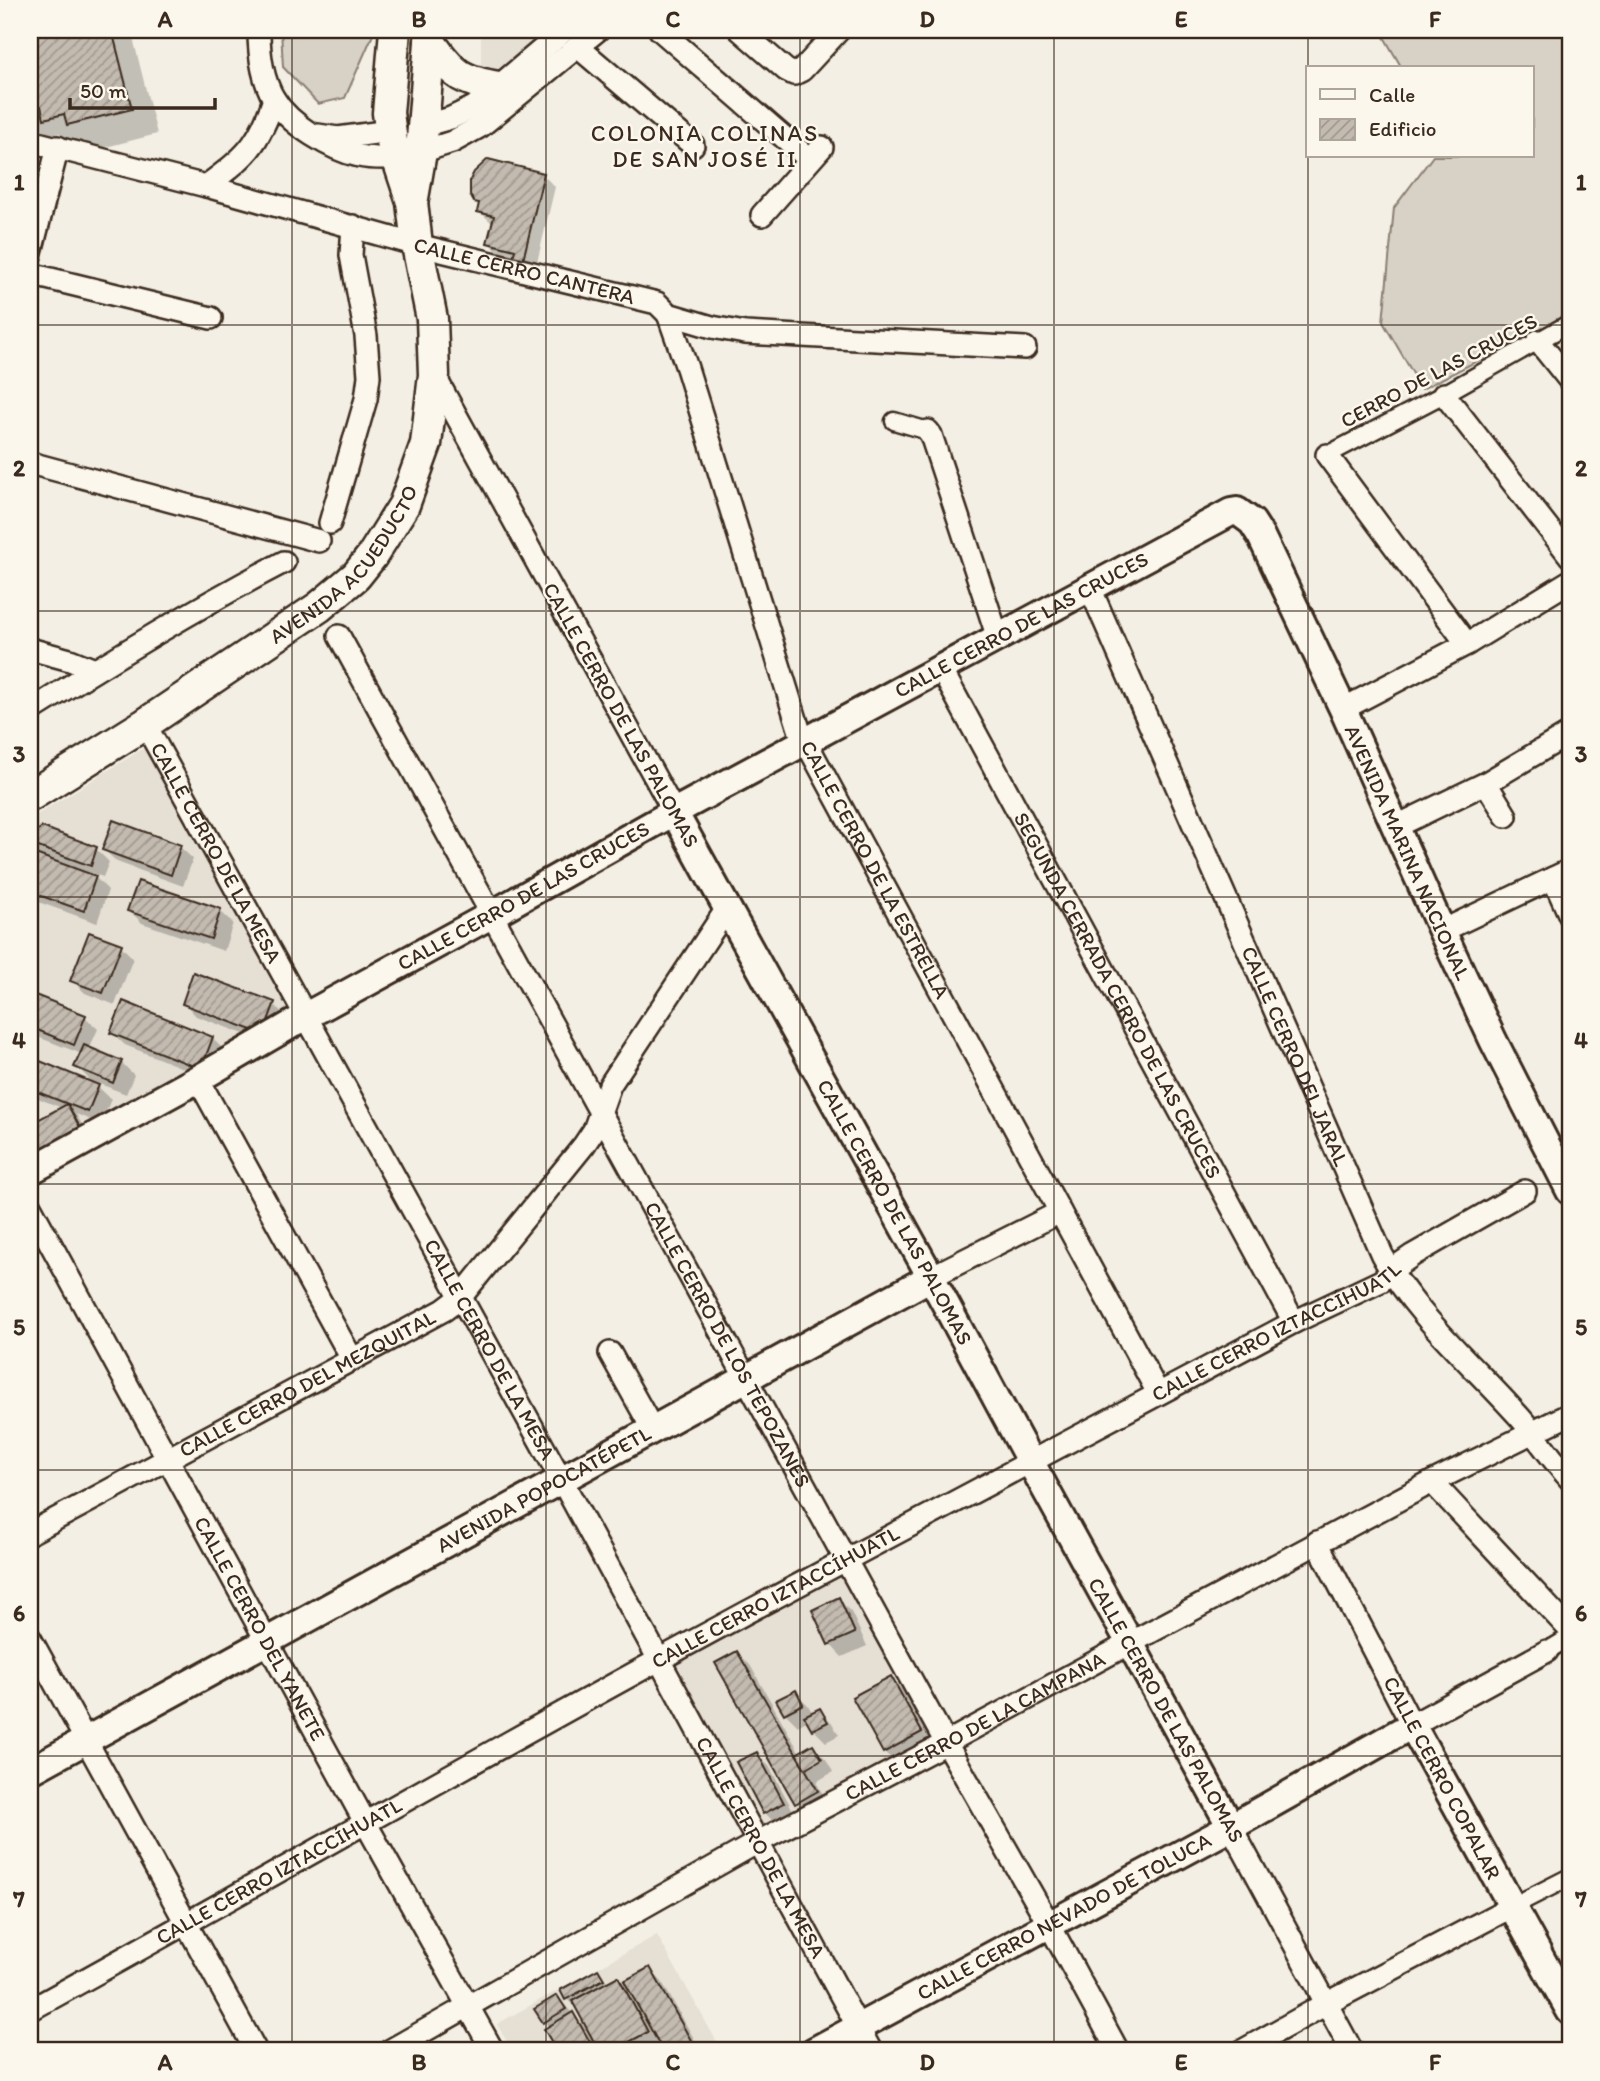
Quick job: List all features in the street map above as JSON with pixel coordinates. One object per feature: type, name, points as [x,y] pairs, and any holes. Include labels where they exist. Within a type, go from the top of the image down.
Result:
[{"type":"main road","points":[[395,30],[388,100],[408,142]]},
{"type":"main road","points":[[408,142],[430,36]]},
{"type":"main road","points":[[430,36],[451,70],[473,83],[499,87]]},
{"type":"main road","name":"AVENIDA ACUEDUCTO","points":[[30,796],[301,621],[348,583],[364,566],[392,526],[404,505],[426,444],[434,375],[432,319],[416,245],[408,142]]},
{"type":"street","points":[[259,30],[262,62],[269,90],[289,117],[312,134],[408,142],[452,142],[481,126],[598,30]]},
{"type":"street","points":[[408,142],[439,123],[467,112],[565,30]]},
{"type":"street","points":[[660,30],[816,153],[762,215]]},
{"type":"street","points":[[740,30],[794,74],[802,70],[839,30]]},
{"type":"street","points":[[578,47],[693,145]]},
{"type":"street","points":[[206,186],[244,156],[265,125],[274,99]]},
{"type":"street","name":"CALLE CERRO CANTERA","points":[[30,141],[206,186],[416,245],[657,303],[668,314],[712,327],[745,333],[1025,348]]},
{"type":"street","points":[[30,256],[58,147]]},
{"type":"street","name":"AVENIDA ACUEDUCTO","points":[[30,463],[324,532],[366,399],[369,376],[366,336],[351,255],[353,226]]},
{"type":"street","points":[[30,274],[211,318]]},
{"type":"street","name":"CALLE CERRO DE LA ESTRELLA","points":[[668,314],[793,713],[805,741],[1158,1393]]},
{"type":"street","name":"CERRO DE LAS CRUCES","points":[[1327,455],[1444,394],[1570,323]]},
{"type":"street","points":[[1538,341],[1570,381]]},
{"type":"street","name":"CALLE CERRO DE LAS PALOMAS","points":[[434,375],[931,1277],[1352,2051]]},
{"type":"street","points":[[1444,394],[1570,556]]},
{"type":"street","points":[[894,421],[928,431],[931,435],[998,638]]},
{"type":"street","points":[[1327,455],[1468,644]]},
{"type":"street","name":"CALLE CERRO DE LAS CRUCES","points":[[30,1171],[805,741],[1231,512],[1237,511],[1244,515]]},
{"type":"street","name":"AVENIDA MARINA NACIONAL","points":[[1244,515],[1261,536],[1343,709],[1493,1040],[1568,1179]]},
{"type":"street","name":"AVENIDA ACUEDUCTO","points":[[30,711],[95,670],[284,562]]},
{"type":"street","points":[[1343,709],[1468,644],[1570,581]]},
{"type":"street","name":"CALLE CERRO DEL JARAL","points":[[1090,589],[1391,1272],[1459,1353],[1517,1413],[1570,1479]]},
{"type":"street","name":"CALLE CERRO DE LOS TEPOZANES","points":[[339,636],[946,1743],[1118,2051]]},
{"type":"street","points":[[30,649],[95,670]]},
{"type":"street","name":"SEGUNDA CERRADA CERRO DE LAS CRUCES","points":[[941,669],[1294,1322]]},
{"type":"street","name":"CALLE CERRO DE LA MESA","points":[[145,724],[561,1479],[865,2040]]},
{"type":"street","points":[[1395,827],[1486,783],[1570,733]]},
{"type":"street","points":[[1486,783],[1506,816]]},
{"type":"street","points":[[1442,931],[1561,874],[1570,916]]},
{"type":"street","name":"CALLE CERRO DEL MEZQUITAL","points":[[30,1533],[444,1310],[460,1298],[584,1145],[594,1130],[610,1085],[728,908]]},
{"type":"street","points":[[198,1079],[352,1359]]},
{"type":"street","name":"CALLE CERRO IZTACCÍHUATL","points":[[30,2010],[659,1660],[1158,1393],[1294,1322],[1381,1281],[1413,1255],[1525,1191]]},
{"type":"street","name":"CALLE CERRO DEL YANETE","points":[[30,1206],[365,1822],[493,2051]]},
{"type":"street","name":"AVENIDA POPOCATÉPETL","points":[[30,1771],[746,1377],[931,1277],[1060,1212]]},
{"type":"street","points":[[610,1353],[653,1430]]},
{"type":"street","name":"CALLE CERRO DE LA CAMPANA","points":[[389,2051],[758,1842],[1317,1542],[1570,1414]]},
{"type":"street","points":[[1432,1482],[1570,1630]]},
{"type":"street","name":"CALLE CERRO COPALAR","points":[[1317,1542],[1412,1725],[1570,2011]]},
{"type":"street","name":"CALLE CERRO NEVADO DE TOLUCA","points":[[814,2051],[865,2040],[1050,1926],[1570,1637]]},
{"type":"street","points":[[30,1639],[256,2051]]},
{"type":"street","points":[[1242,2051],[1326,2004],[1570,1877]]},
{"type":"shaded area","points":[[281,30],[375,30],[345,98],[318,104],[283,67]]},
{"type":"shaded area","points":[[481,30],[556,30],[515,65],[497,71],[481,70]]},
{"type":"shaded area","points":[[1380,30],[1570,30],[1570,314],[1422,389],[1383,322],[1394,208],[1432,158],[1534,158],[1534,66],[1401,66]]},
{"type":"shaded area","points":[[144,748],[297,1022],[30,1169],[30,819]]},
{"type":"shaded area","points":[[839,1569],[930,1745],[765,1832],[670,1664]]},
{"type":"shaded area","points":[[657,1935],[722,2051],[512,2051],[497,2024]]},
{"type":"building","points":[[30,30],[112,30],[132,109],[67,125],[64,114],[44,119],[41,106],[30,109]]},
{"type":"building","points":[[488,159],[544,173],[523,260],[513,257],[515,250],[487,243],[494,216],[477,212],[479,203],[474,202],[470,195],[470,180],[474,172]]},
{"type":"building","points":[[113,820],[181,845],[171,875],[102,850]]},
{"type":"building","points":[[42,827],[97,847],[91,866],[30,844],[30,836]]},
{"type":"building","points":[[30,852],[96,876],[84,911],[30,892]]},
{"type":"building","points":[[138,881],[221,909],[211,939],[127,911]]},
{"type":"building","points":[[89,932],[122,944],[103,993],[70,981]]},
{"type":"building","points":[[193,972],[275,1002],[263,1034],[182,1004]]},
{"type":"building","points":[[30,993],[86,1015],[74,1045],[30,1027]]},
{"type":"building","points":[[123,1001],[213,1037],[201,1069],[110,1033]]},
{"type":"building","points":[[84,1045],[122,1061],[113,1083],[74,1067]]},
{"type":"building","points":[[30,1057],[99,1085],[88,1112],[30,1089]]},
{"type":"building","points":[[67,1104],[81,1129],[40,1151],[30,1133],[30,1124]]},
{"type":"building","points":[[839,1597],[855,1633],[828,1645],[812,1610]]},
{"type":"building","points":[[737,1651],[818,1791],[795,1804],[715,1663]]},
{"type":"building","points":[[891,1676],[922,1732],[883,1753],[852,1697]]},
{"type":"building","points":[[796,1690],[803,1704],[784,1714],[776,1700]]},
{"type":"building","points":[[820,1708],[828,1722],[812,1730],[804,1716]]},
{"type":"building","points":[[813,1744],[822,1759],[805,1769],[796,1754]]},
{"type":"building","points":[[757,1752],[784,1803],[763,1814],[736,1762]]},
{"type":"building","points":[[650,1967],[697,2051],[663,2051],[624,1981]]},
{"type":"building","points":[[598,1969],[604,1979],[565,2000],[560,1990]]},
{"type":"building","points":[[618,1976],[648,2032],[612,2051],[599,2051],[572,2001]]},
{"type":"building","points":[[557,1995],[566,2009],[543,2023],[534,2009]]},
{"type":"building","points":[[573,2012],[595,2051],[557,2051],[544,2029]]},
{"type":"building","points":[[633,2043],[638,2051],[618,2051]]},
{"type":"district","name":"COLONIA COLINAS DE SAN JOSÉ II","points":[[705,146]]}]
